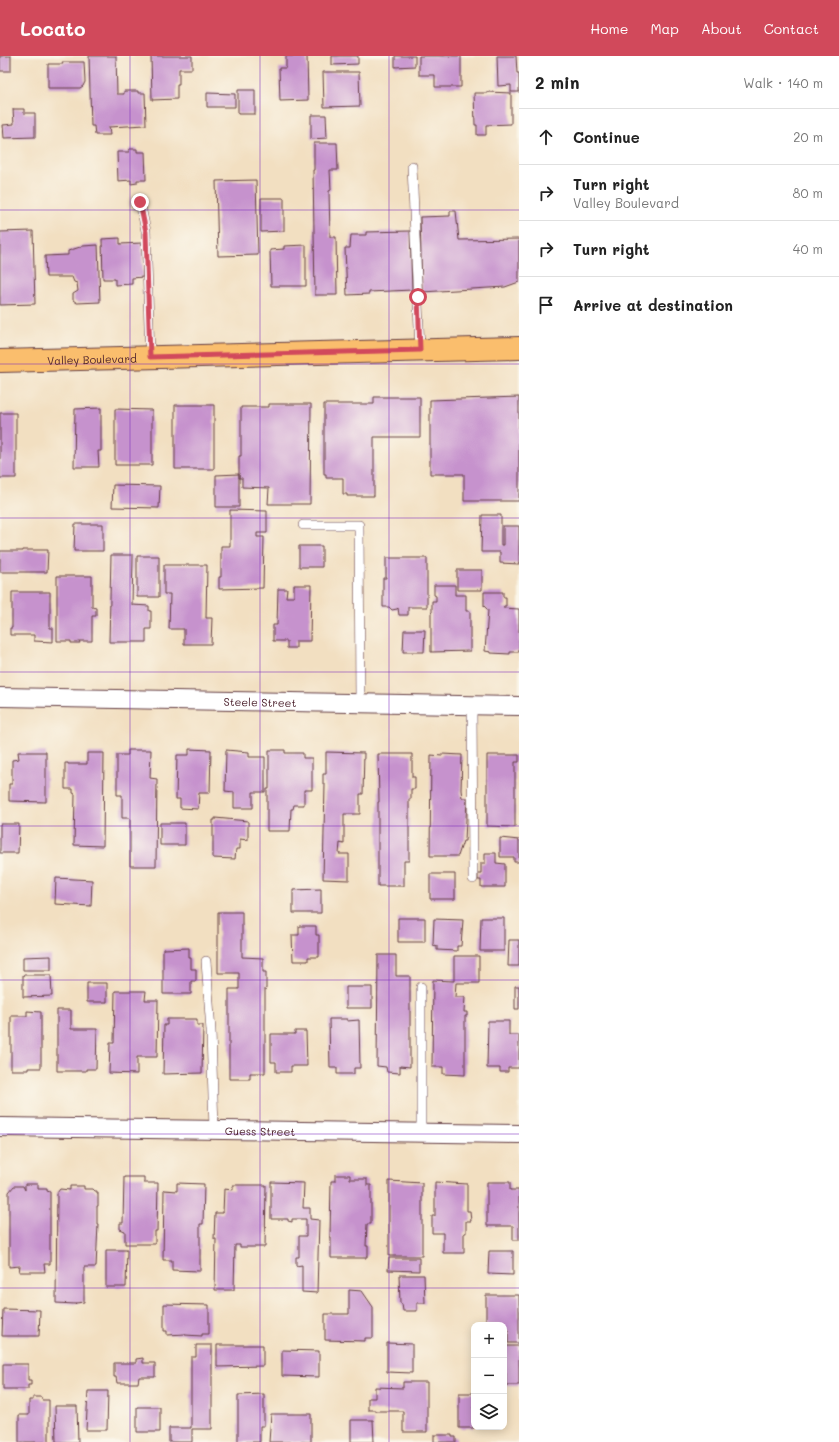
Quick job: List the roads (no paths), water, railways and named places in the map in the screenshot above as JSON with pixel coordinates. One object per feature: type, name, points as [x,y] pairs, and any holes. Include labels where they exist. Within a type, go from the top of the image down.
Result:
[{"type":"main road","name":"Valley Boulevard","points":[[0,361],[519,348]]},
{"type":"street","name":"Steele Street","points":[[0,698],[519,706]]},
{"type":"street","name":"Guess Street","points":[[0,1127],[519,1134]]},
{"type":"lane","points":[[412,166],[420,350]]},
{"type":"lane","points":[[140,202],[146,232],[150,357]]},
{"type":"lane","points":[[303,525],[358,525],[360,703]]},
{"type":"lane","points":[[472,705],[473,879]]},
{"type":"lane","points":[[206,961],[211,1031],[214,1130]]},
{"type":"lane","points":[[421,987],[421,1133]]}]
